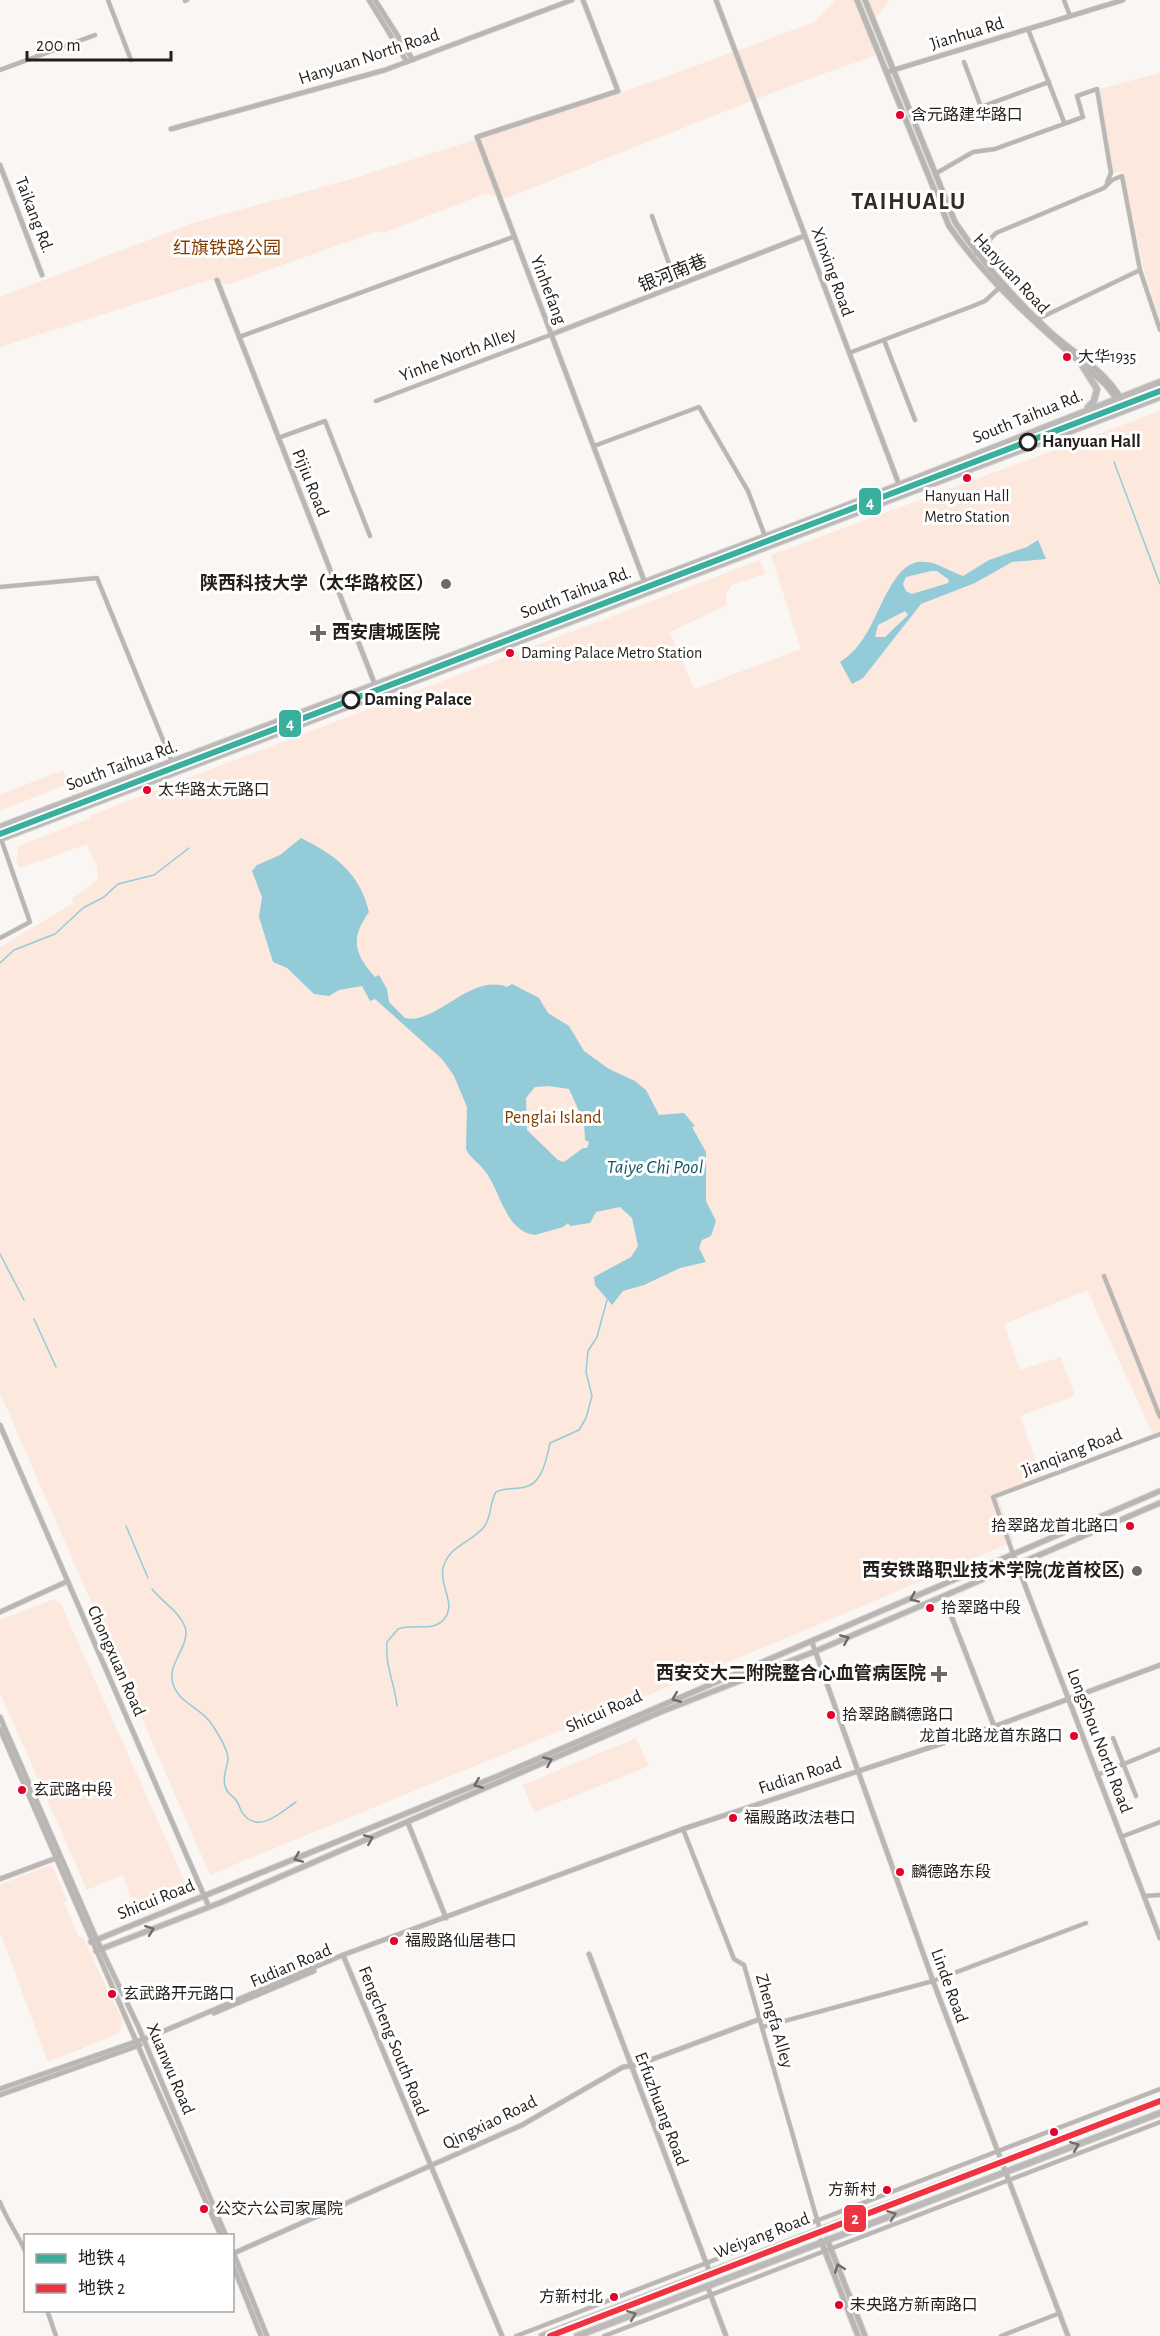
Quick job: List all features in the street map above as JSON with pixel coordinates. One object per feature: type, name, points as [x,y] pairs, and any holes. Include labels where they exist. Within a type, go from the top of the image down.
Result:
[{"type":"main road","name":"Hanyuan Road","points":[[857,0],[955,222],[976,254],[1038,319],[1109,381],[1124,410]]},
{"type":"main road","name":"Hanyuan Road","points":[[865,0],[949,226],[971,258],[999,288],[1119,397]]},
{"type":"main road","points":[[1080,362],[1097,389],[1094,401],[1081,412]]},
{"type":"main road","name":"South Taihua Rd.","points":[[0,826],[172,763],[1160,382]]},
{"type":"main road","name":"South Taihua Rd.","points":[[0,838],[1160,397]]},
{"type":"main road","name":"Shicui Road","points":[[94,1941],[206,1897],[812,1642],[1160,1491]]},
{"type":"main road","name":"Shicui Road","points":[[98,1950],[209,1907],[408,1823],[658,1713],[816,1652],[1160,1503]]},
{"type":"main road","name":"Weiyang Road","points":[[542,2336],[1160,2100]]},
{"type":"main road","name":"Weiyang Road","points":[[577,2336],[1160,2113]]},
{"type":"main road","points":[[824,2240],[831,2248],[865,2336]]},
{"type":"main road","points":[[824,2240],[824,2250],[858,2336]]},
{"type":"street","points":[[108,0],[131,60]]},
{"type":"street","points":[[369,0],[410,61]]},
{"type":"street","points":[[375,0],[410,61]]},
{"type":"street","name":"Hanyuan North Road","points":[[171,129],[410,61],[572,0]]},
{"type":"street","name":"Yinhefang","points":[[583,0],[618,91],[477,137],[648,591]]},
{"type":"street","name":"Xinxing Road","points":[[716,0],[903,495]]},
{"type":"street","points":[[1064,0],[1070,16]]},
{"type":"street","name":"Jianhua Rd","points":[[890,71],[1123,0]]},
{"type":"street","points":[[1028,29],[1064,122]]},
{"type":"street","points":[[0,70],[95,35]]},
{"type":"street","points":[[964,62],[981,107],[1049,82]]},
{"type":"street","points":[[935,174],[973,152],[995,149],[1083,117],[1077,96],[1097,89],[1111,173],[1104,188]]},
{"type":"street","name":"Taikang Rd.","points":[[0,165],[42,275]]},
{"type":"street","points":[[976,254],[996,233],[1104,188],[1112,180],[1122,176],[1140,270],[1160,330]]},
{"type":"street","points":[[652,216],[677,286]]},
{"type":"street","name":"银河南巷","points":[[550,335],[804,236]]},
{"type":"street","points":[[239,337],[513,237]]},
{"type":"street","points":[[1038,319],[1140,270]]},
{"type":"street","name":"Pijiu Road","points":[[218,280],[277,438],[379,695]]},
{"type":"street","points":[[848,353],[985,301],[999,288]]},
{"type":"street","name":"Yinhe North Alley","points":[[376,401],[550,335]]},
{"type":"street","points":[[884,340],[915,420]]},
{"type":"street","points":[[593,447],[699,407],[748,491],[765,536]]},
{"type":"street","points":[[277,438],[324,421],[370,536]]},
{"type":"street","points":[[0,587],[97,578],[172,763]]},
{"type":"street","points":[[0,838],[30,922],[0,938]]},
{"type":"street","points":[[1104,1276],[1160,1417]]},
{"type":"street","name":"Chongxuan Road","points":[[0,1425],[209,1907]]},
{"type":"street","name":"Jianqiang Road","points":[[1013,1554],[993,1497],[1160,1434]]},
{"type":"street","name":"LongShou North Road","points":[[1013,1554],[1160,1938]]},
{"type":"street","points":[[0,1611],[68,1581]]},
{"type":"street","points":[[944,1597],[994,1726]]},
{"type":"street","name":"Linde Road","points":[[812,1642],[996,2152],[1068,2336]]},
{"type":"street","name":"Fudian Road","points":[[141,2042],[343,1956],[683,1829],[994,1726],[1160,1665]]},
{"type":"street","name":"Xuanwu Road","points":[[0,1717],[94,1941],[226,2234]]},
{"type":"street","name":"Xuanwu Road","points":[[0,1729],[59,1857]]},
{"type":"street","points":[[1113,1738],[1136,1796]]},
{"type":"street","points":[[1097,1775],[1160,1749]]},
{"type":"street","points":[[1121,1837],[1160,1822]]},
{"type":"street","points":[[408,1823],[447,1917]]},
{"type":"street","name":"Zhengfa Alley","points":[[683,1829],[734,1959],[744,1965],[820,2230]]},
{"type":"street","points":[[0,1880],[59,1857]]},
{"type":"street","points":[[1143,1896],[1160,1895]]},
{"type":"street","points":[[762,2027],[933,1981],[1086,1923]]},
{"type":"street","name":"Erfuzhuang Road","points":[[589,1954],[710,2272]]},
{"type":"street","name":"Fengcheng South Road","points":[[343,1956],[502,2336]]},
{"type":"street","name":"Qingxiao Road","points":[[234,2253],[522,2126],[623,2067],[760,2019]]},
{"type":"street","points":[[0,2089],[141,2042]]},
{"type":"street","points":[[0,2095],[141,2042]]},
{"type":"street","name":"Xuanwu Road","points":[[141,2042],[221,2234]]},
{"type":"street","points":[[516,2336],[1160,2089]]},
{"type":"street","points":[[604,2336],[1160,2122]]},
{"type":"street","points":[[0,2202],[8,2222],[18,2234],[24,2248]]},
{"type":"street","points":[[234,2255],[267,2336]]},
{"type":"street","points":[[234,2268],[261,2336]]},
{"type":"street","points":[[707,2285],[726,2336]]},
{"type":"street","points":[[48,2312],[56,2336]]},
{"type":"street","points":[[1001,2336],[1060,2313]]},
{"type":"green space","name":"红旗铁路公园","points":[[835,0],[890,0],[876,17],[874,56],[797,83],[507,198],[484,194],[384,233],[378,231],[229,284],[210,280],[0,347],[0,297],[193,223],[355,178],[618,94],[815,22]]},
{"type":"green space","points":[[1160,73],[1160,322],[1144,270],[1123,172],[1113,173],[1099,96],[1100,89]]},
{"type":"green space","name":"Penglai Island","points":[[1160,411],[1160,1430],[1153,1435],[1087,1290],[1004,1324],[1020,1370],[1061,1357],[1075,1396],[1020,1416],[1042,1479],[997,1495],[1014,1541],[713,1668],[210,1875],[0,1393],[0,947],[74,903],[72,899],[98,879],[97,867],[87,844],[20,868],[16,860],[19,846],[91,818],[91,815],[760,560],[765,574],[732,585],[726,593],[727,605],[670,632],[694,689],[801,649],[771,555]]},
{"type":"green space","points":[[63,770],[68,784],[0,811],[0,795]]},
{"type":"green space","points":[[54,1599],[61,1604],[185,1882],[180,1893],[139,1908],[134,1897],[130,1897],[123,1875],[87,1890],[0,1693],[0,1620]]},
{"type":"green space","points":[[636,1738],[649,1766],[534,1812],[523,1785]]},
{"type":"green space","points":[[50,1865],[53,1867],[67,1900],[64,1902],[79,1938],[83,1937],[123,2022],[118,2034],[48,2062],[0,1932],[0,1885]]},
{"type":"water","points":[[1038,540],[1046,559],[1012,562],[975,583],[921,604],[863,678],[852,684],[840,662],[861,642],[893,582],[909,565],[919,562],[931,563],[963,576],[989,560],[1027,547]],"holes":[[[937,571],[949,580],[948,583],[912,594],[906,591],[903,584],[906,577]],[[905,611],[908,615],[885,637],[875,637],[878,625]]]},
{"type":"water","name":"Taiye Chi Pool","points":[[301,838],[325,851],[352,876],[365,898],[369,912],[357,938],[359,953],[375,977],[379,975],[387,989],[389,1002],[405,1018],[417,1018],[429,1014],[480,987],[493,985],[507,987],[512,984],[539,998],[548,1013],[569,1026],[584,1051],[609,1069],[635,1081],[646,1090],[659,1115],[684,1113],[695,1126],[692,1127],[706,1152],[706,1201],[716,1221],[711,1236],[702,1240],[699,1248],[706,1262],[680,1268],[644,1285],[623,1291],[612,1305],[595,1285],[594,1277],[631,1257],[638,1246],[632,1218],[620,1207],[596,1212],[590,1223],[570,1226],[568,1223],[563,1227],[535,1235],[516,1226],[504,1208],[490,1178],[466,1149],[467,1107],[454,1076],[442,1059],[375,999],[370,1001],[362,986],[339,990],[329,996],[314,994],[287,968],[273,962],[259,917],[262,897],[252,871],[257,865],[280,855]],"holes":[[[535,1087],[569,1089],[584,1122],[585,1140],[589,1142],[587,1148],[583,1148],[564,1162],[558,1160],[527,1130],[526,1098]]]},
{"type":"waterway","points":[[1114,462],[1160,584]]},
{"type":"waterway","points":[[0,963],[14,950],[55,934],[83,908],[104,897],[118,884],[154,875],[189,848]]},
{"type":"waterway","points":[[0,1254],[24,1300]]},
{"type":"waterway","points":[[397,1706],[387,1659],[387,1642],[398,1629],[435,1625],[445,1618],[449,1606],[442,1574],[450,1554],[484,1527],[496,1492],[527,1487],[533,1483],[542,1472],[550,1443],[579,1430],[586,1418],[592,1396],[586,1372],[588,1351],[597,1337],[607,1300]]},
{"type":"waterway","points":[[34,1319],[56,1367]]},
{"type":"waterway","points":[[126,1526],[148,1578]]},
{"type":"waterway","points":[[152,1589],[179,1616],[185,1627],[185,1641],[173,1669],[173,1684],[180,1696],[209,1720],[222,1742],[228,1759],[224,1779],[227,1791],[236,1800],[243,1814],[251,1821],[271,1819],[296,1802]]},
{"type":"metro line","name":"4","points":[[0,834],[1160,391]]},
{"type":"metro line","name":"2","points":[[550,2336],[1160,2101]]},
{"type":"place","name":"含元路建华路口","points":[[900,115]]},
{"type":"place","name":"大华1935","points":[[1067,357]]},
{"type":"place","name":"Hanyuan Hall","points":[[1028,442]]},
{"type":"place","name":"Hanyuan Hall Metro Station","points":[[967,478]]},
{"type":"place","name":"陕西科技大学（太华路校区）","points":[[446,584]]},
{"type":"place","name":"西安唐城医院","points":[[318,633]]},
{"type":"place","name":"Daming Palace Metro Station","points":[[510,653]]},
{"type":"place","name":"Daming Palace","points":[[351,700]]},
{"type":"place","name":"太华路太元路口","points":[[147,790]]},
{"type":"place","name":"拾翠路龙首北路口","points":[[1130,1526]]},
{"type":"place","name":"西安铁路职业技术学院(龙首校区)","points":[[1137,1571]]},
{"type":"place","name":"拾翠路中段","points":[[930,1608]]},
{"type":"place","name":"西安交大二附院整合心血管病医院","points":[[939,1674]]},
{"type":"place","name":"拾翠路麟德路口","points":[[831,1715]]},
{"type":"place","name":"龙首北路龙首东路口","points":[[1074,1736]]},
{"type":"place","name":"玄武路中段","points":[[22,1790]]},
{"type":"place","name":"福殿路政法巷口","points":[[733,1818]]},
{"type":"place","name":"麟德路东段","points":[[900,1872]]},
{"type":"place","name":"福殿路仙居巷口","points":[[394,1941]]},
{"type":"place","name":"玄武路开元路口","points":[[112,1994]]},
{"type":"place","name":"方新村","points":[[887,2190]]},
{"type":"place","name":"公交六公司家属院","points":[[204,2209]]},
{"type":"place","name":"方新村北","points":[[614,2297]]},
{"type":"place","name":"未央路方新南路口","points":[[839,2305]]},
{"type":"district","name":"TAIHUALU","points":[[909,202]]}]
